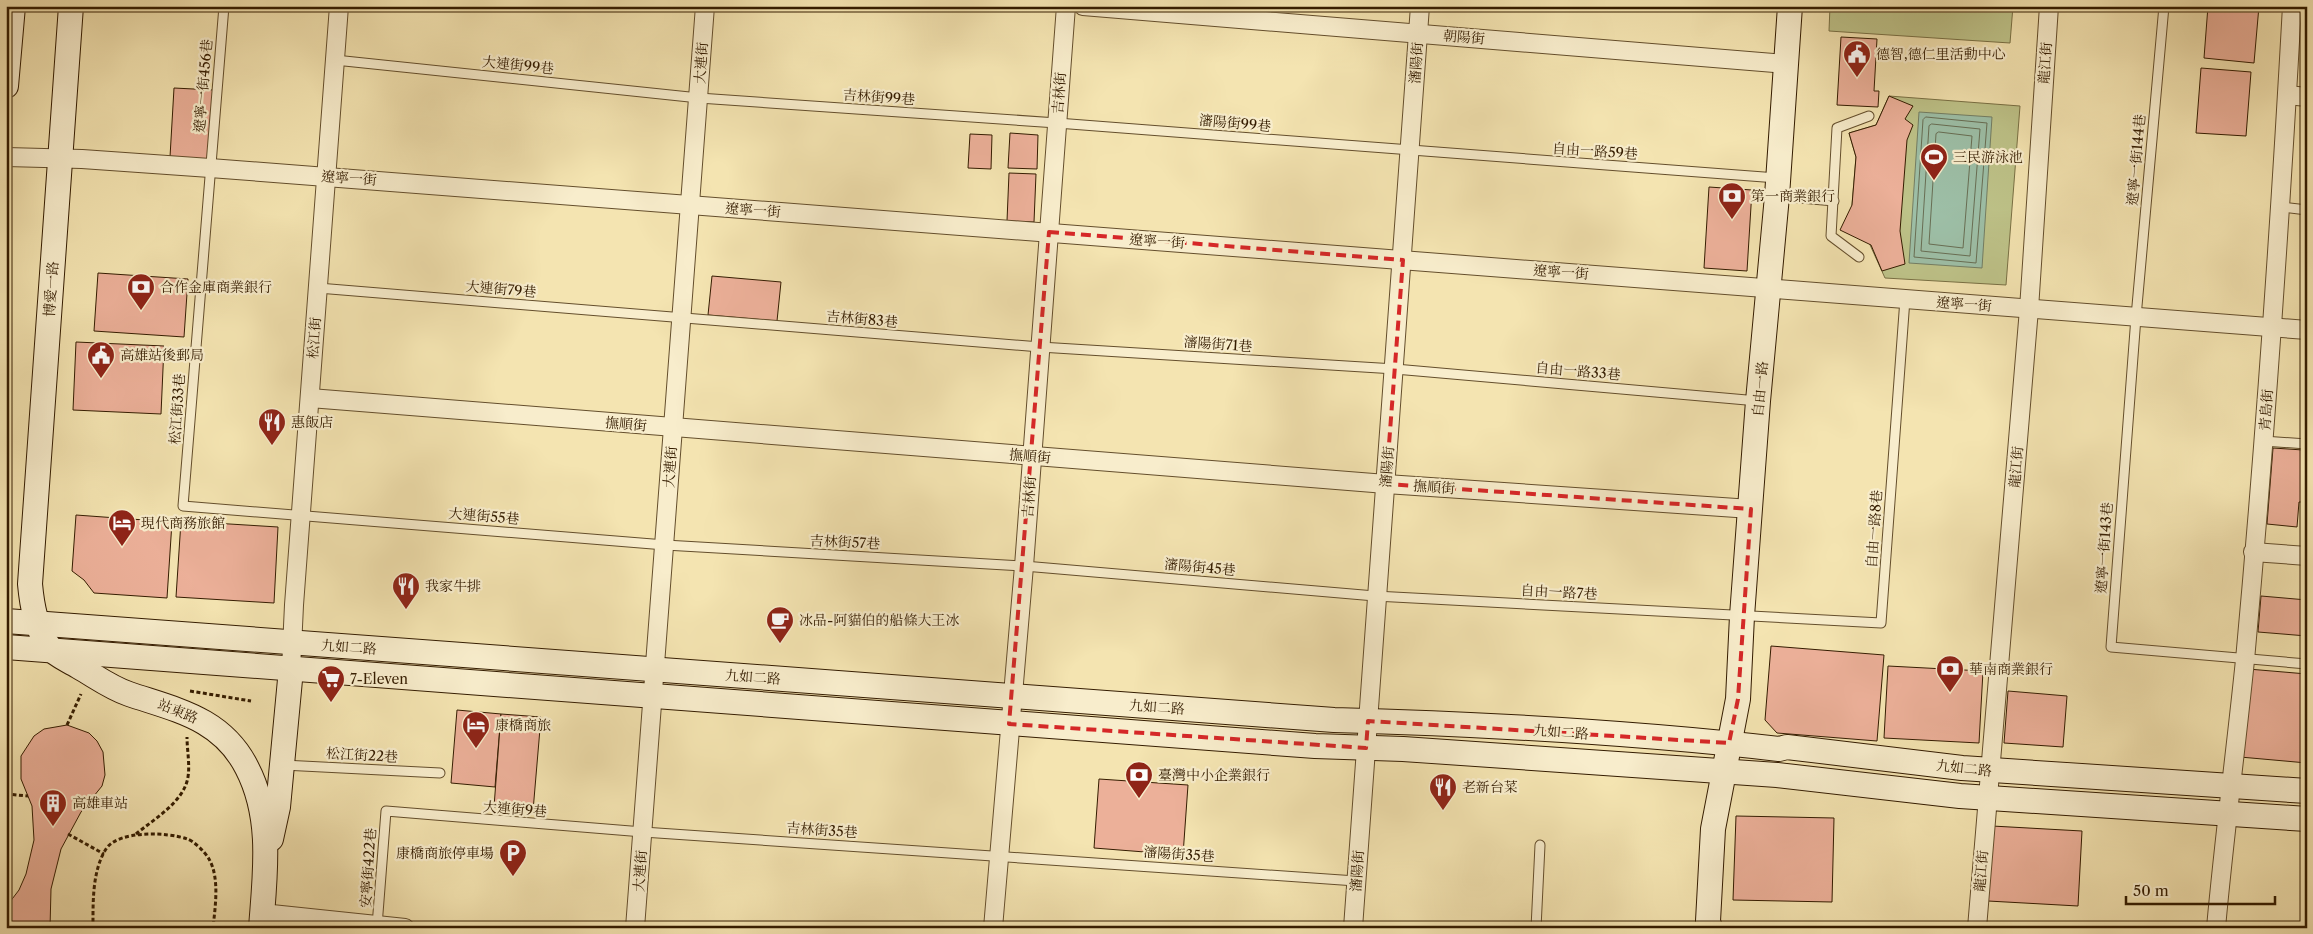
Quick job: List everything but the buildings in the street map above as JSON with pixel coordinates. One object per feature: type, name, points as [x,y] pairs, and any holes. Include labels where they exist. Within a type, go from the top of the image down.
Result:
[{"type":"street","points":[[6,86],[13,6]]},
{"type":"street","name":"博愛一路","points":[[31,571],[71,6]]},
{"type":"street","name":"松江街","points":[[291,669],[339,6]]},
{"type":"street","name":"大連街","points":[[635,928],[706,6]]},
{"type":"street","name":"吉林街","points":[[993,928],[1024,566],[1066,6]]},
{"type":"street","name":"朝陽街","points":[[1083,6],[1785,64]]},
{"type":"street","name":"瀋陽街","points":[[1353,928],[1375,596],[1395,369],[1420,6]]},
{"type":"street","name":"自由一路","points":[[1710,928],[1708,921],[1713,829],[1738,698],[1742,616],[1758,401],[1770,287],[1790,6]]},
{"type":"street","name":"龍江街","points":[[1976,928],[2029,309],[2049,6]]},
{"type":"street","name":"青島街","points":[[2216,928],[2245,658],[2263,441],[2281,207],[2292,6]]},
{"type":"street","points":[[2287,95],[2307,97]]},
{"type":"street","name":"遼寧一街","points":[[6,157],[61,158],[326,176],[2307,330]]},
{"type":"street","name":"撫順街","points":[[310,398],[1032,457],[1751,509]]},
{"type":"street","points":[[2253,552],[2307,556]]},
{"type":"street","name":"站東路","points":[[31,571],[32,602],[37,623],[52,650],[117,689],[197,718],[225,738],[247,767],[264,825],[266,865],[262,920]]},
{"type":"street","name":"九如二路","points":[[6,621],[1012,697],[1729,743],[1779,749],[1787,747],[1989,770],[2307,791]]},
{"type":"street","name":"九如二路","points":[[6,647],[1009,724],[1724,771],[1987,798],[2229,812],[2307,819]]},
{"type":"street","points":[[266,865],[278,807],[291,669]]},
{"type":"street","points":[[262,920],[404,928]]},
{"type":"lane","name":"遼寧一街456巷","points":[[210,168],[224,6]]},
{"type":"lane","name":"遼寧一街144巷","points":[[2136,317],[2164,6]]},
{"type":"lane","name":"大連街99巷","points":[[335,60],[698,98]]},
{"type":"lane","name":"吉林街99巷","points":[[698,98],[1057,123]]},
{"type":"lane","points":[[1859,257],[1831,236],[1837,128],[1869,116]]},
{"type":"lane","name":"瀋陽街99巷","points":[[1057,123],[1410,151]]},
{"type":"lane","name":"自由一路59巷","points":[[1410,151],[1778,187],[1834,201]]},
{"type":"lane","name":"松江街33巷","points":[[210,168],[183,506],[301,515]]},
{"type":"lane","points":[[2281,207],[2307,210]]},
{"type":"lane","name":"大連街79巷","points":[[318,288],[682,318]]},
{"type":"lane","name":"自由一路8巷","points":[[1742,616],[1881,623],[1905,299]]},
{"type":"lane","name":"遼寧一街143巷","points":[[2136,317],[2110,647],[2245,658]]},
{"type":"lane","name":"吉林街83巷","points":[[682,318],[1040,347]]},
{"type":"lane","name":"瀋陽街71巷","points":[[1040,347],[1395,369]]},
{"type":"lane","name":"自由一路33巷","points":[[1395,369],[1758,401]]},
{"type":"lane","points":[[2263,441],[2307,444]]},
{"type":"lane","name":"大連街55巷","points":[[301,515],[665,545]]},
{"type":"lane","name":"吉林街57巷","points":[[665,545],[1024,566]]},
{"type":"lane","name":"瀋陽街45巷","points":[[1024,566],[1375,596]]},
{"type":"lane","name":"自由一路7巷","points":[[1375,596],[1742,616]]},
{"type":"lane","points":[[2245,658],[2307,664]]},
{"type":"lane","name":"松江街22巷","points":[[282,765],[440,773]]},
{"type":"lane","name":"大連街9巷","points":[[386,812],[643,832]]},
{"type":"lane","name":"安寧街422巷","points":[[377,926],[386,812]]},
{"type":"lane","name":"吉林街35巷","points":[[643,832],[1000,855]]},
{"type":"lane","points":[[1536,928],[1540,845]]},
{"type":"lane","name":"瀋陽街35巷","points":[[1000,855],[1356,881]]},
{"type":"path","points":[[185,690],[251,700]]},
{"type":"path","points":[[67,725],[81,693]]},
{"type":"path","points":[[136,834],[171,804],[184,786],[188,777],[187,736]]},
{"type":"path","points":[[6,794],[28,796]]},
{"type":"path","points":[[68,834],[104,854]]},
{"type":"path","points":[[93,928],[95,887],[107,847],[118,839],[136,834],[187,839],[209,859],[214,873],[215,907],[213,928]]},
{"type":"highlighted area","points":[[1049,232],[1403,260],[1386,484],[1751,509],[1738,699],[1729,743],[1368,721],[1366,748],[1009,724]]},
{"type":"green space","points":[[1830,6],[2013,6],[2010,43],[1829,31]]},
{"type":"green space","name":"三民游泳池","points":[[1889,96],[2020,106],[2006,285],[1885,278],[1852,205],[1856,157],[1849,133],[1876,125]]},
{"type":"water","points":[[1919,112],[1992,117],[1982,268],[1909,263]]},
{"type":"place","name":"德智,德仁里活動中心","points":[[1857,78]]},
{"type":"place","name":"三民游泳池","points":[[1934,181]]},
{"type":"place","name":"第一商業銀行","points":[[1732,220]]},
{"type":"place","name":"合作金庫商業銀行","points":[[141,311]]},
{"type":"place","name":"高雄站後郵局","points":[[101,379]]},
{"type":"place","name":"惠飯店","points":[[272,446]]},
{"type":"place","name":"現代商務旅館","points":[[122,547]]},
{"type":"place","name":"我家牛排","points":[[406,610]]},
{"type":"place","name":"冰品-阿貓伯的船條大王冰","points":[[780,644]]},
{"type":"place","name":"華南商業銀行","points":[[1950,693]]},
{"type":"place","name":"7-Eleven","points":[[331,703]]},
{"type":"place","name":"康橋商旅","points":[[476,749]]},
{"type":"place","name":"臺灣中小企業銀行","points":[[1139,799]]},
{"type":"place","name":"老新台菜","points":[[1443,811]]},
{"type":"place","name":"高雄車站","points":[[53,827]]},
{"type":"place","name":"康橋商旅停車場","points":[[513,877]]}]
